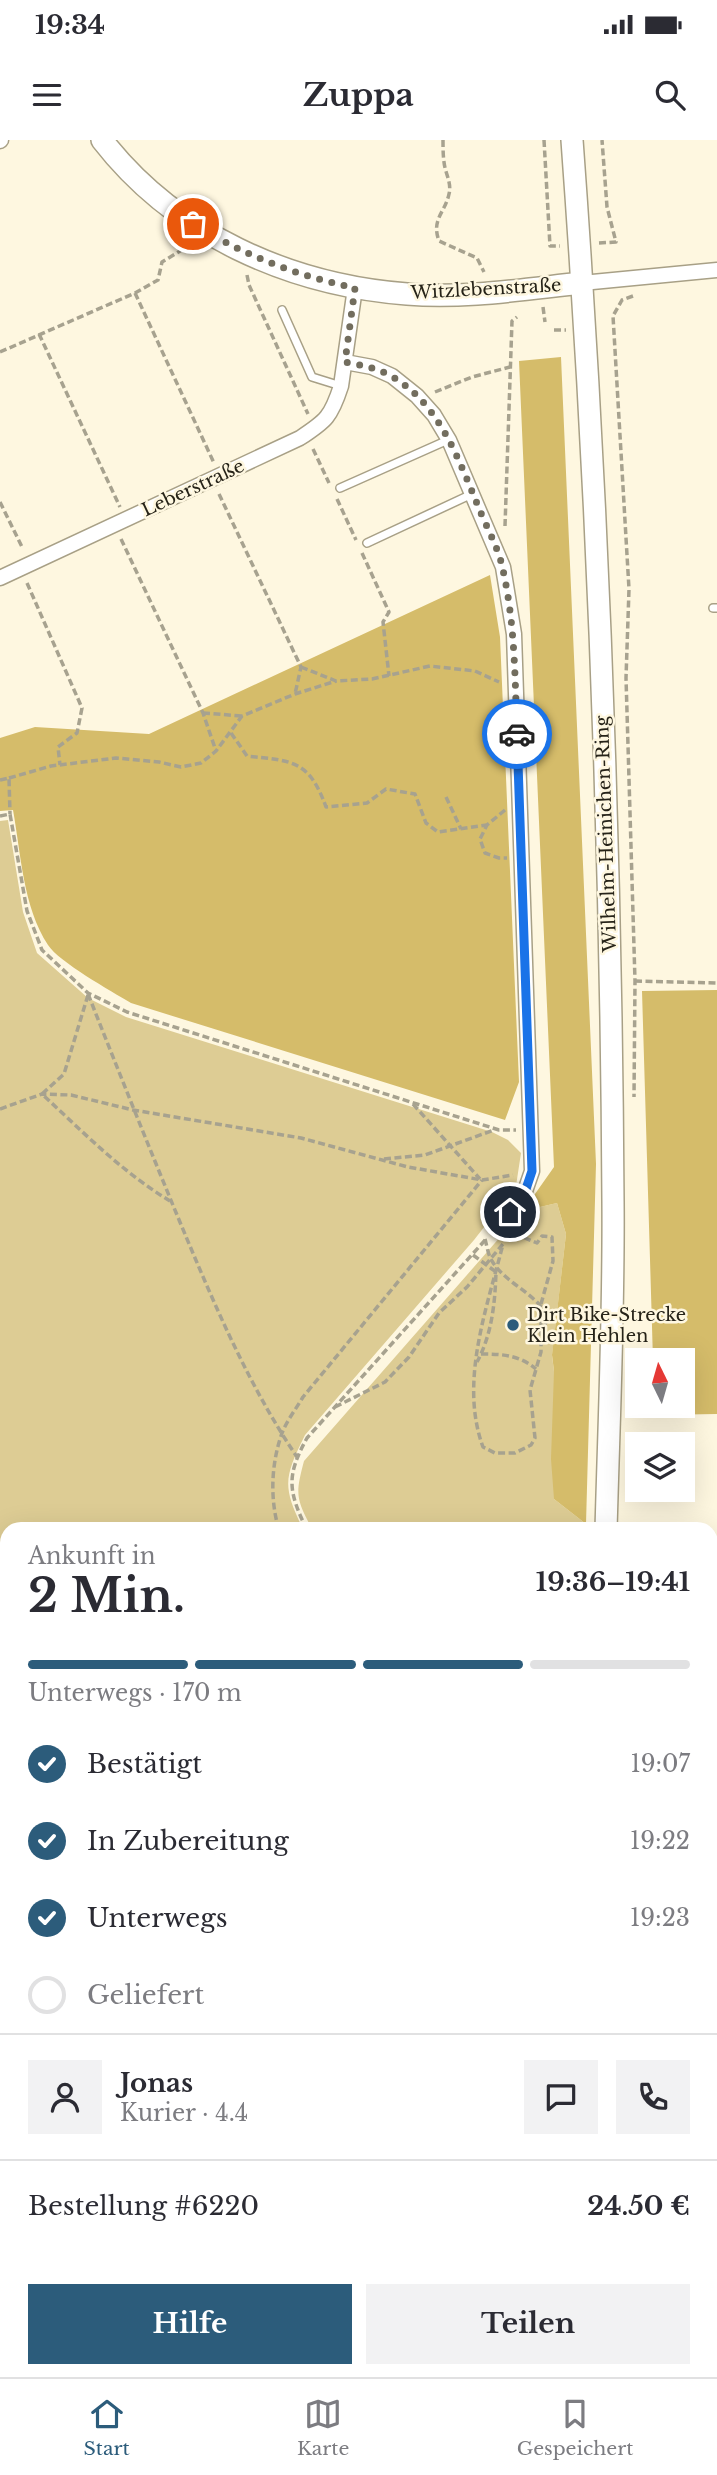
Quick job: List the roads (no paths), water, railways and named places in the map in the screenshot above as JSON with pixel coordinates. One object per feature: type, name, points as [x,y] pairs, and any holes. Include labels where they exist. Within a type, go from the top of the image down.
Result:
[{"type":"main road","name":"Witzlebenstraße","points":[[102,140],[142,186],[177,214],[246,254],[292,272],[355,288],[408,295],[456,295],[582,283]]},
{"type":"main road","name":"Wilhelm-Heinichen-Ring","points":[[572,140],[582,283],[609,881],[613,1205],[606,1522]]},
{"type":"street","points":[[582,283],[717,270]]},
{"type":"street","points":[[341,386],[355,288]]},
{"type":"street","points":[[345,362],[372,368],[391,376],[434,415],[449,440],[503,567],[514,634],[532,1171],[523,1198],[497,1226]]},
{"type":"street","name":"Leberstraße","points":[[0,578],[307,434],[323,424],[341,386]]},
{"type":"lane","points":[[282,310],[312,377],[341,386]]},
{"type":"lane","points":[[340,488],[449,440]]},
{"type":"lane","points":[[367,543],[473,494]]},
{"type":"place","name":"Dirt Bike-Strecke Klein Hehlen","points":[[513,1325]]}]
